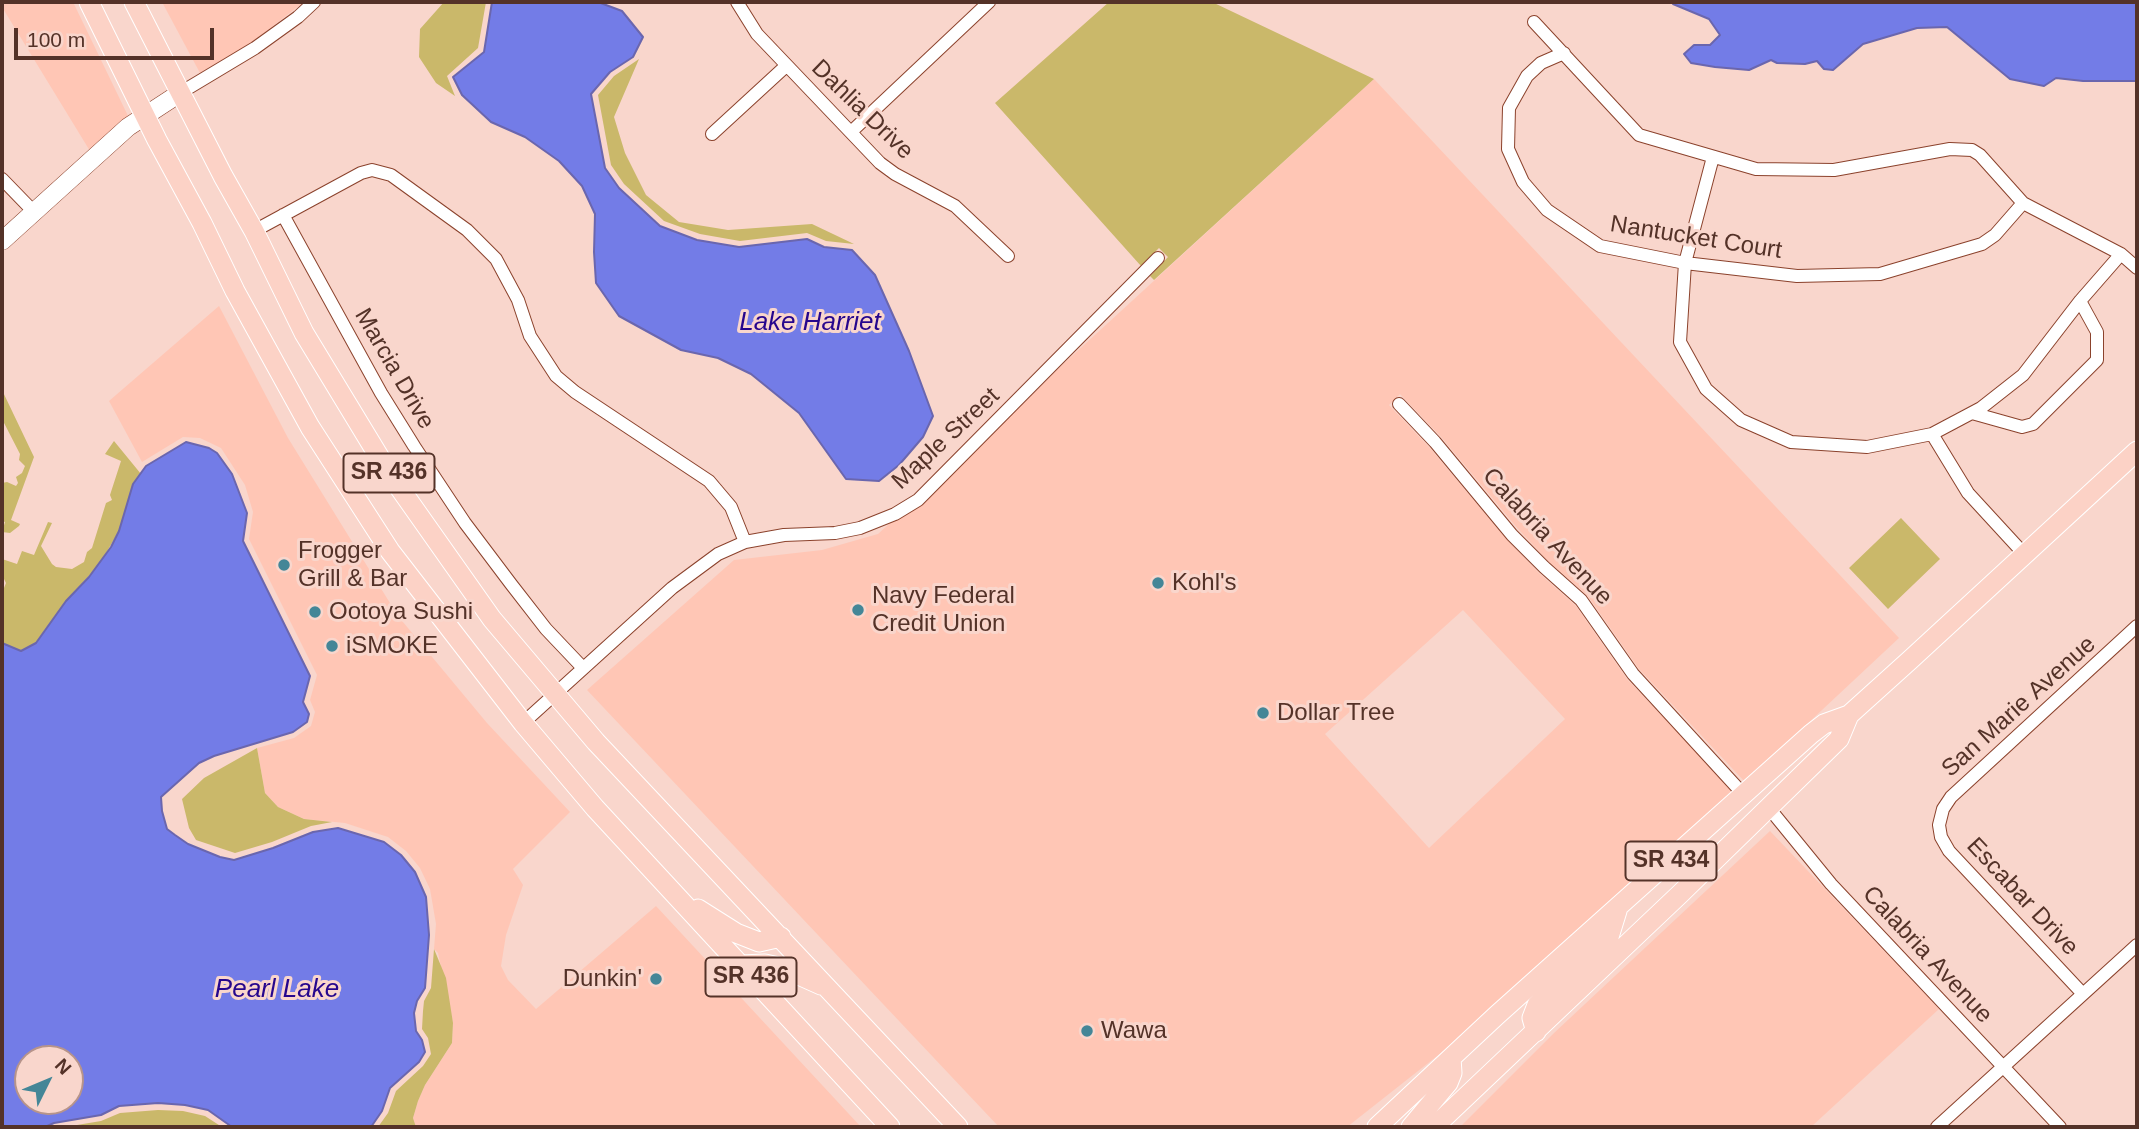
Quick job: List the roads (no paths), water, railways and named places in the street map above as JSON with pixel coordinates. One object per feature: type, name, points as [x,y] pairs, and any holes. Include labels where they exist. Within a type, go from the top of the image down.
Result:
[{"type":"main road","name":"SR 436","points":[[89,2],[235,291],[310,427],[390,551],[523,723],[595,808],[890,1127]]},
{"type":"main road","name":"SR 436","points":[[134,2],[254,231],[304,333],[389,473],[492,619],[596,742],[958,1127]]},
{"type":"main road","name":"SR 434","points":[[1377,1127],[1811,734],[1824,724],[1849,715],[2137,451]]},
{"type":"main road","name":"SR 434","points":[[1434,1127],[1839,739],[1849,715]]},
{"type":"main road","points":[[1769,808],[1772,789],[1778,776],[1802,754],[1811,734]]},
{"type":"main road","points":[[1663,910],[1664,891],[1734,824],[1744,795]]},
{"type":"main road","points":[[676,895],[736,933],[759,942],[781,937]]},
{"type":"main road","points":[[1536,1032],[1532,1018],[1537,1005],[1609,937],[1617,910]]},
{"type":"main road","points":[[740,965],[765,964],[783,968],[831,990]]},
{"type":"main road","points":[[1411,1127],[1448,1083],[1452,1073],[1451,1058]]},
{"type":"street","points":[[2,241],[145,115],[255,48],[314,2]]},
{"type":"street","name":"Dahlia Drive","points":[[737,2],[757,34],[880,163],[955,206],[1008,256]]},
{"type":"street","points":[[851,132],[989,2]]},
{"type":"street","points":[[1534,22],[1639,135],[1756,169],[1834,170],[1950,149],[1972,150],[1980,155],[2023,203],[2121,254],[2137,268]]},
{"type":"street","name":"Nantucket Court","points":[[1564,53],[1541,63],[1527,76],[1509,108],[1508,149],[1523,181],[1547,210],[1600,246],[1685,263],[1797,276],[1880,274],[1982,244],[1995,235],[2023,203]]},
{"type":"street","points":[[712,134],[786,66]]},
{"type":"street","points":[[1713,157],[1685,263],[1680,342],[1706,389],[1741,419],[1791,442],[1867,447],[1932,433],[1972,413],[2023,375],[2080,301],[2121,254]]},
{"type":"street","points":[[254,231],[361,173],[372,170],[391,175],[467,230],[496,258],[518,300],[530,337],[556,376],[575,392],[709,481],[731,507],[745,542]]},
{"type":"street","points":[[2,179],[33,211]]},
{"type":"street","name":"Marcia Drive","points":[[283,215],[381,393],[414,446],[511,584],[546,629],[583,668]]},
{"type":"street","name":"Maple Street","points":[[523,723],[690,572],[718,554],[745,542],[784,535],[835,533],[860,528],[895,514],[918,500],[1158,258]]},
{"type":"street","points":[[1972,413],[2022,427],[2033,424],[2097,360],[2097,332],[2080,301]]},
{"type":"street","name":"Calabria Avenue","points":[[1399,404],[1435,442],[1512,535],[1581,600],[1633,674],[1744,795]]},
{"type":"street","points":[[1932,433],[1968,493],[2025,555]]},
{"type":"street","name":"San Marie Avenue","points":[[1939,825],[1943,809],[1951,797],[2137,626]]},
{"type":"street","name":"Calabria Avenue","points":[[1769,808],[1831,884],[2060,1127]]},
{"type":"street","name":"Escabar Drive","points":[[1939,825],[1941,837],[1949,851],[2083,994]]},
{"type":"street","points":[[1937,1127],[2137,945]]},
{"type":"water","name":"Lake Harriet","points":[[492,2],[598,2],[622,11],[643,37],[633,57],[610,72],[591,94],[605,168],[619,188],[660,226],[697,240],[739,247],[807,239],[824,247],[852,250],[875,275],[909,351],[933,416],[923,437],[899,465],[879,481],[846,479],[799,413],[751,374],[718,358],[681,350],[619,316],[596,283],[595,214],[582,186],[559,161],[525,137],[491,122],[462,95],[453,77],[484,52]]},
{"type":"water","points":[[1673,2],[2137,2],[2137,81],[2056,78],[2044,86],[2010,79],[1947,27],[1917,28],[1863,44],[1833,70],[1824,69],[1817,61],[1805,64],[1777,63],[1771,60],[1749,70],[1691,63],[1684,54],[1694,45],[1710,45],[1720,35],[1709,19]]},
{"type":"water","name":"Pearl Lake","points":[[186,442],[217,453],[232,474],[247,513],[243,541],[310,676],[303,702],[309,714],[307,722],[293,732],[199,763],[161,797],[167,829],[188,844],[234,860],[313,832],[338,828],[384,842],[401,855],[415,872],[426,897],[429,935],[425,988],[414,1013],[416,1031],[425,1052],[419,1062],[390,1088],[382,1111],[371,1127],[232,1127],[208,1110],[158,1103],[119,1106],[101,1115],[45,1127],[2,1127],[2,643],[21,651],[36,643],[66,601],[89,577],[111,547],[119,531],[133,484],[146,466]]},
{"type":"place","name":"Frogger Grill & Bar","points":[[284,565]]},
{"type":"place","name":"Kohl's","points":[[1158,583]]},
{"type":"place","name":"Navy Federal Credit Union","points":[[858,610]]},
{"type":"place","name":"Ootoya Sushi","points":[[315,612]]},
{"type":"place","name":"iSMOKE","points":[[332,646]]},
{"type":"place","name":"Dollar Tree","points":[[1263,713]]},
{"type":"place","name":"Dunkin'","points":[[656,979]]},
{"type":"place","name":"Wawa","points":[[1087,1031]]}]
